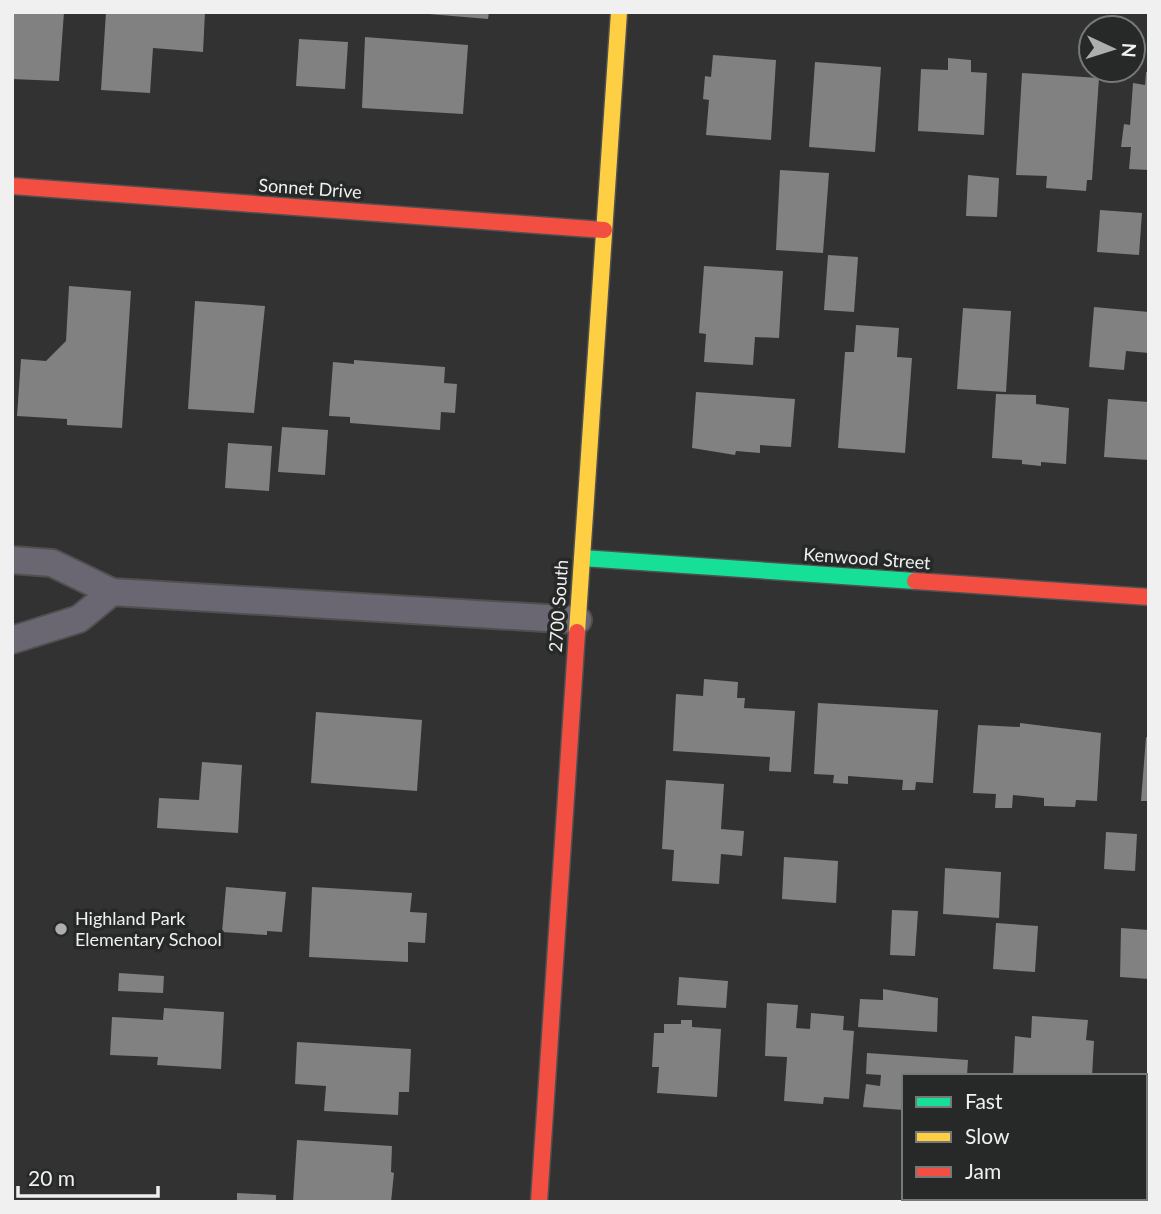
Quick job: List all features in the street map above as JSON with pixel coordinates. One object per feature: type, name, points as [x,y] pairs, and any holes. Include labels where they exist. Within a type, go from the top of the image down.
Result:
[{"type":"street","name":"2700 South","points":[[539,1202],[619,12]]},
{"type":"street","name":"Sonnet Drive","points":[[12,186],[604,230]]},
{"type":"street","name":"Kenwood Street","points":[[582,558],[1149,597]]},
{"type":"lane","points":[[12,560],[52,563],[112,592],[578,620]]},
{"type":"lane","points":[[12,640],[79,620],[112,592]]},
{"type":"building","points":[[12,12],[64,12],[59,81],[12,79]]},
{"type":"building","points":[[106,12],[205,12],[203,52],[153,48],[150,93],[101,90]]},
{"type":"building","points":[[405,12],[489,12],[488,19]]},
{"type":"building","points":[[365,37],[468,45],[463,114],[362,108]]},
{"type":"building","points":[[299,39],[348,42],[345,89],[296,86]]},
{"type":"building","points":[[713,55],[776,60],[771,140],[706,135],[709,100],[703,99],[705,76],[711,77]]},
{"type":"building","points":[[948,58],[971,60],[971,72],[987,73],[984,135],[918,131],[921,69],[948,70]]},
{"type":"building","points":[[815,62],[881,67],[875,152],[809,147]]},
{"type":"building","points":[[1149,72],[1149,170],[1129,169],[1131,147],[1121,147],[1124,124],[1130,125],[1133,84],[1145,85]]},
{"type":"building","points":[[1022,73],[1077,77],[1077,84],[1099,84],[1092,180],[1087,180],[1086,191],[1046,188],[1047,176],[1016,175]]},
{"type":"building","points":[[780,170],[829,173],[823,253],[776,250]]},
{"type":"building","points":[[968,175],[999,178],[997,217],[966,216]]},
{"type":"building","points":[[1100,210],[1142,213],[1139,255],[1097,252]]},
{"type":"building","points":[[828,255],[858,257],[854,312],[824,310]]},
{"type":"building","points":[[704,266],[783,271],[779,338],[755,337],[753,365],[704,362],[706,334],[699,333]]},
{"type":"building","points":[[69,286],[131,291],[122,428],[67,425],[67,419],[17,416],[21,359],[46,361],[66,341]]},
{"type":"building","points":[[195,301],[265,306],[254,413],[188,409]]},
{"type":"building","points":[[1094,307],[1149,312],[1149,353],[1126,351],[1124,370],[1089,367]]},
{"type":"building","points":[[963,308],[1011,311],[1006,392],[957,389]]},
{"type":"building","points":[[856,325],[899,328],[897,357],[912,358],[905,453],[838,448],[845,352],[854,352]]},
{"type":"building","points":[[354,360],[445,367],[444,383],[457,384],[455,413],[441,412],[440,430],[350,423],[350,417],[329,416],[333,362],[354,364]]},
{"type":"building","points":[[696,392],[795,399],[791,447],[760,445],[760,453],[736,451],[735,455],[692,448]]},
{"type":"building","points":[[996,394],[1036,395],[1036,404],[1069,408],[1066,464],[1041,462],[1041,466],[1022,464],[1022,460],[992,458]]},
{"type":"building","points":[[1108,399],[1149,402],[1149,460],[1104,457]]},
{"type":"building","points":[[282,427],[328,430],[325,475],[278,472]]},
{"type":"building","points":[[228,443],[272,446],[269,491],[225,488]]},
{"type":"building","points":[[704,679],[738,682],[737,698],[745,698],[744,708],[795,711],[791,772],[769,771],[770,757],[673,751],[676,694],[703,696]]},
{"type":"building","points":[[818,703],[938,710],[933,783],[916,782],[915,790],[902,790],[903,780],[848,776],[848,784],[833,783],[834,775],[814,774]]},
{"type":"building","points":[[316,712],[422,720],[417,791],[311,783]]},
{"type":"building","points":[[1020,723],[1101,733],[1097,801],[1076,800],[1075,807],[1044,806],[1044,798],[1013,795],[1012,808],[995,808],[996,794],[973,793],[978,725],[1020,727]]},
{"type":"building","points":[[1146,737],[1149,738],[1149,801],[1141,801]]},
{"type":"building","points":[[202,762],[242,765],[238,833],[157,828],[159,798],[199,800]]},
{"type":"building","points":[[666,780],[724,784],[721,829],[744,831],[742,856],[721,854],[719,884],[672,881],[674,850],[662,849]]},
{"type":"building","points":[[1106,832],[1137,834],[1135,871],[1104,869]]},
{"type":"building","points":[[784,857],[838,861],[836,903],[782,899]]},
{"type":"building","points":[[945,868],[1001,872],[999,918],[943,914]]},
{"type":"building","points":[[226,887],[286,892],[282,932],[267,931],[267,935],[222,932]]},
{"type":"building","points":[[312,887],[412,893],[410,912],[427,913],[425,943],[408,942],[408,962],[309,957]]},
{"type":"building","points":[[892,910],[918,911],[915,956],[890,955]]},
{"type":"building","points":[[996,923],[1038,926],[1035,972],[993,969]]},
{"type":"building","points":[[1121,928],[1149,930],[1149,979],[1120,977]]},
{"type":"building","points":[[119,973],[164,976],[163,993],[118,991]]},
{"type":"building","points":[[679,977],[728,981],[726,1008],[677,1005]]},
{"type":"building","points":[[883,989],[938,998],[937,1032],[858,1027],[860,999],[883,1000]]},
{"type":"building","points":[[767,1003],[798,1005],[796,1028],[810,1029],[811,1013],[844,1016],[843,1030],[854,1031],[849,1099],[824,1097],[823,1104],[784,1101],[787,1057],[765,1056]]},
{"type":"building","points":[[164,1008],[224,1012],[221,1069],[157,1065],[158,1057],[110,1055],[112,1017],[163,1020]]},
{"type":"building","points":[[1032,1016],[1088,1020],[1086,1040],[1094,1041],[1092,1074],[1013,1074],[1015,1036],[1031,1038]]},
{"type":"building","points":[[681,1020],[692,1020],[692,1027],[721,1029],[717,1097],[657,1093],[659,1067],[652,1067],[654,1033],[664,1033],[664,1024],[681,1024]]},
{"type":"building","points":[[297,1042],[411,1049],[409,1092],[399,1092],[398,1115],[324,1111],[326,1086],[295,1084]]},
{"type":"building","points":[[867,1053],[968,1060],[967,1074],[902,1074],[902,1110],[863,1107],[866,1084],[880,1086],[881,1075],[866,1074]]},
{"type":"building","points":[[297,1140],[392,1146],[391,1172],[394,1173],[391,1202],[293,1202]]},
{"type":"building","points":[[237,1193],[276,1195],[276,1202],[237,1202]]},
{"type":"traffic: fast","points":[[582,558],[915,581]]},
{"type":"traffic: slow","points":[[577,632],[619,12]]},
{"type":"traffic: jam","points":[[12,186],[604,230]]},
{"type":"traffic: jam","points":[[915,581],[1149,597]]},
{"type":"traffic: jam","points":[[539,1202],[577,632]]},
{"type":"place","name":"Highland Park Elementary School","points":[[61,929]]}]
